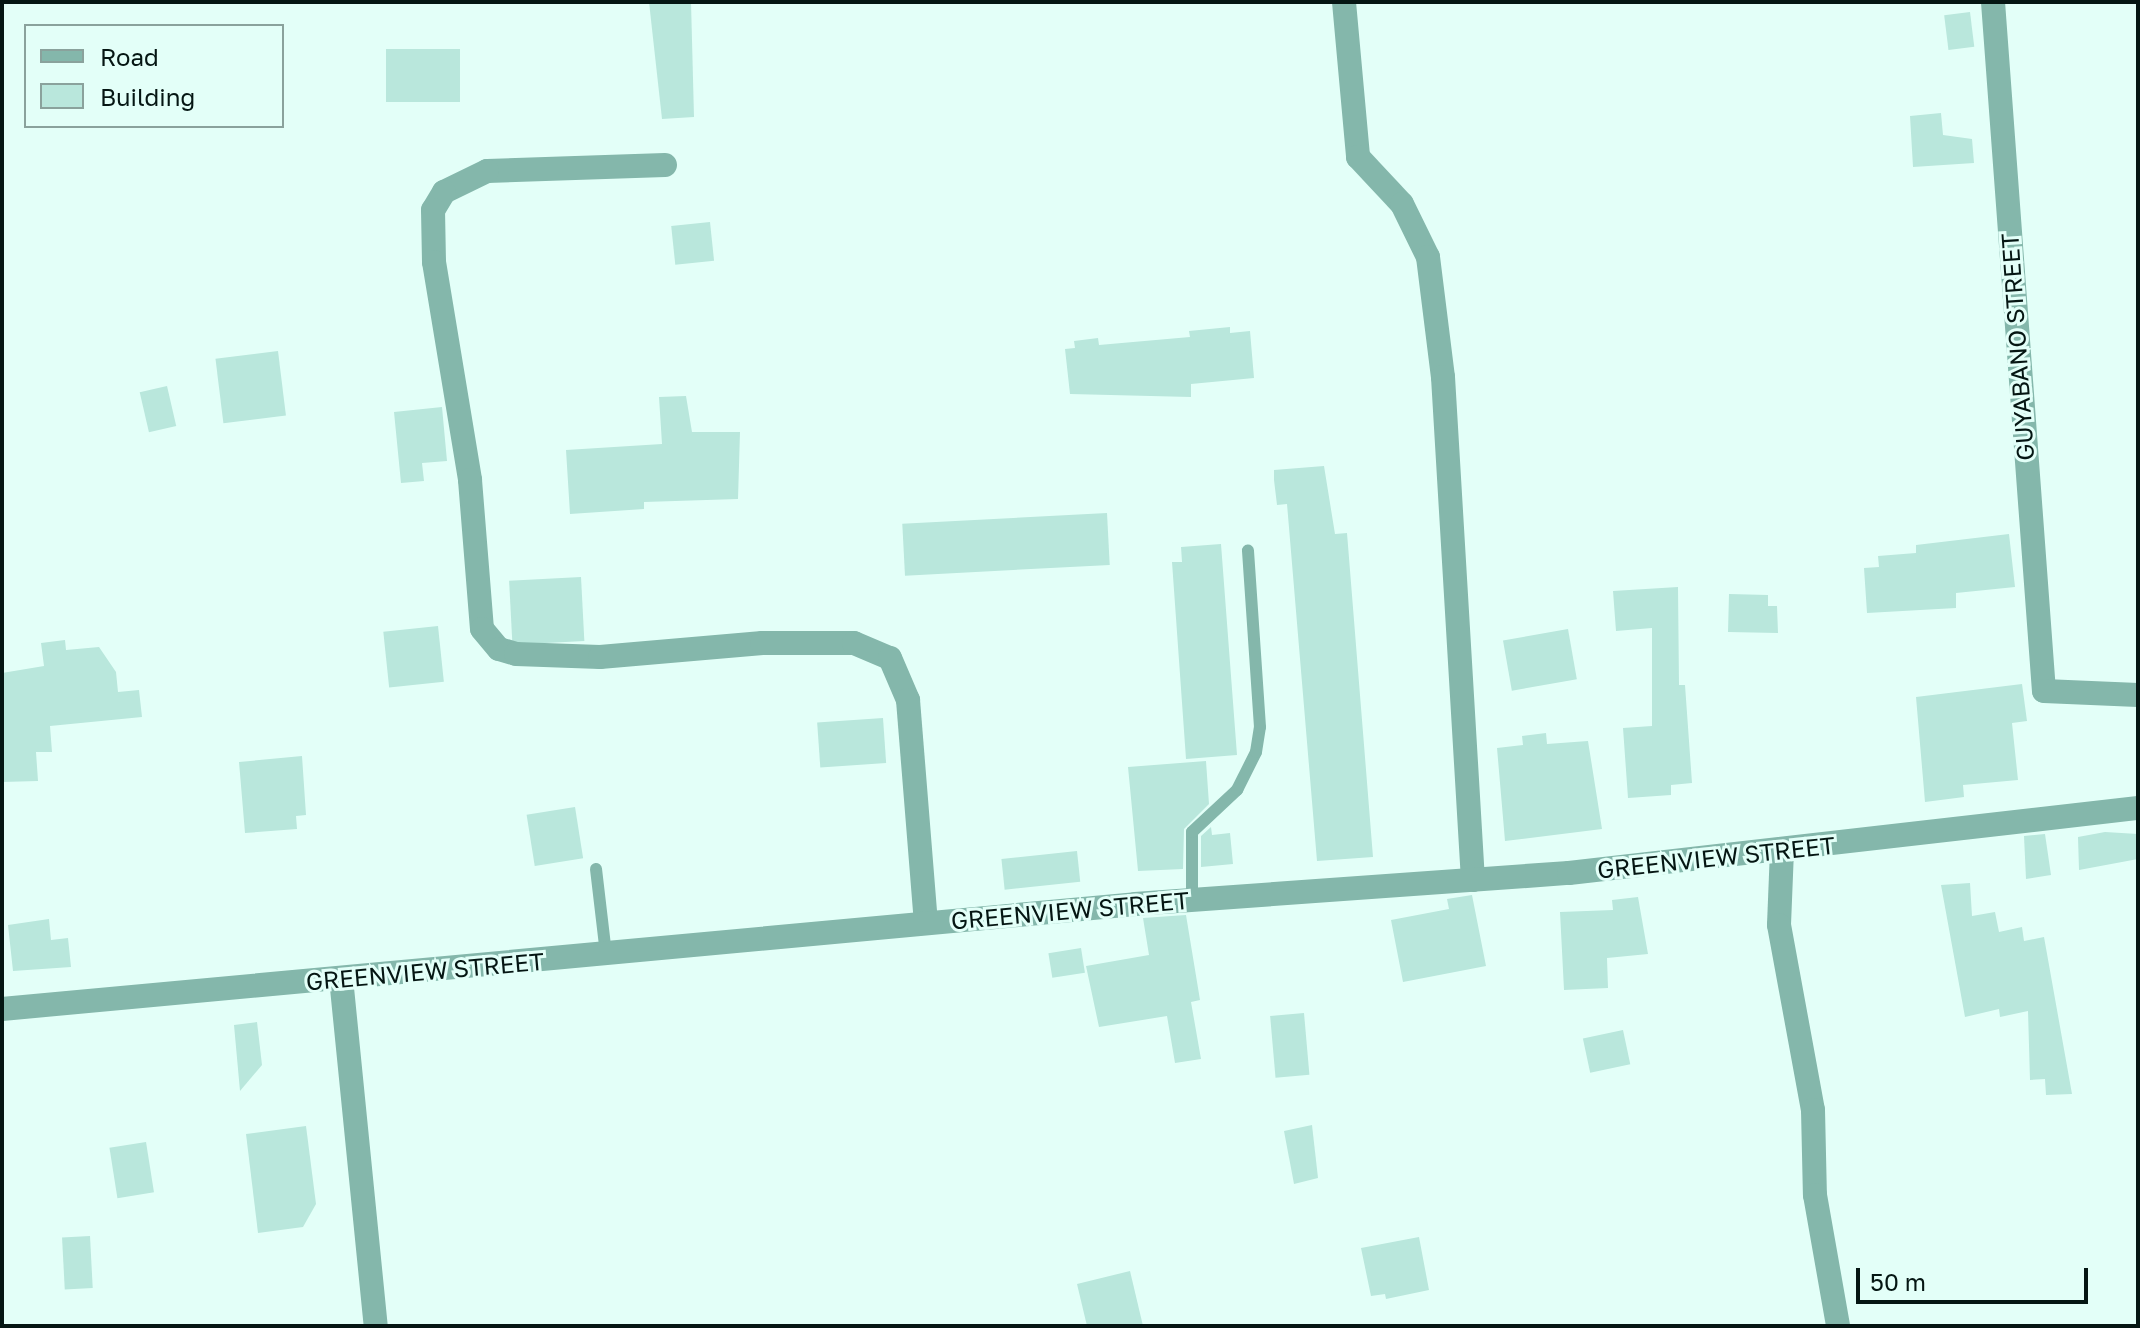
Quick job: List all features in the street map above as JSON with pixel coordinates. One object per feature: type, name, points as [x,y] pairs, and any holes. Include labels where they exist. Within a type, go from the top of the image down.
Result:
[{"type":"street","points":[[1344,2],[1358,157],[1402,204],[1428,257],[1443,377],[1473,880]]},
{"type":"street","name":"GUYABANO STREET","points":[[1993,2],[2044,691],[2138,695]]},
{"type":"street","points":[[665,165],[487,171],[444,192],[433,210],[434,262],[470,480],[482,629],[499,649],[516,654],[600,657],[762,643],[854,643],[890,658],[908,700],[926,922]]},
{"type":"street","name":"GREENVIEW STREET","points":[[2,1009],[926,922],[1473,880],[1782,850],[2138,808]]},
{"type":"street","points":[[1782,850],[1779,925],[1813,1110],[1815,1195],[1838,1326]]},
{"type":"street","points":[[341,978],[376,1326]]},
{"type":"lane","points":[[1192,900],[1192,832],[1237,790],[1258,740],[1248,550]]},
{"type":"lane","points":[[596,869],[606,954]]},
{"type":"building","points":[[649,2],[691,2],[694,117],[662,119]]},
{"type":"building","points":[[1970,12],[1974,47],[1948,50],[1944,15]]},
{"type":"building","points":[[386,49],[460,49],[460,102],[386,102]]},
{"type":"building","points":[[1941,113],[1943,135],[1972,139],[1974,163],[1913,167],[1910,116]]},
{"type":"building","points":[[710,222],[714,261],[675,265],[671,226]]},
{"type":"building","points":[[1230,327],[1230,333],[1250,331],[1254,378],[1191,384],[1191,397],[1070,394],[1065,349],[1075,348],[1074,341],[1098,338],[1099,345],[1190,337],[1189,331]]},
{"type":"building","points":[[278,351],[286,416],[223,423],[215,359]]},
{"type":"building","points":[[167,386],[176,426],[149,432],[140,392]]},
{"type":"building","points":[[686,396],[692,432],[740,432],[738,499],[644,502],[644,509],[570,514],[566,450],[662,444],[659,397]]},
{"type":"building","points":[[442,407],[447,461],[422,463],[424,481],[401,483],[394,412]]},
{"type":"building","points":[[1324,466],[1335,534],[1347,533],[1373,857],[1317,861],[1287,504],[1277,505],[1274,470]]},
{"type":"building","points":[[1107,513],[1110,565],[905,576],[902,524]]},
{"type":"building","points":[[2009,534],[2015,587],[1956,593],[1956,608],[1867,613],[1864,568],[1879,567],[1878,556],[1916,553],[1916,545]]},
{"type":"building","points":[[1221,544],[1237,755],[1186,759],[1172,562],[1182,562],[1181,547]]},
{"type":"building","points":[[581,577],[584,641],[512,645],[509,581]]},
{"type":"building","points":[[1678,587],[1679,685],[1685,685],[1692,783],[1671,785],[1671,795],[1628,798],[1623,728],[1652,726],[1652,628],[1616,631],[1613,591]]},
{"type":"building","points":[[1729,594],[1768,595],[1768,606],[1777,606],[1778,633],[1728,632]]},
{"type":"building","points":[[438,626],[444,682],[389,687],[383,632]]},
{"type":"building","points":[[1568,629],[1577,679],[1512,691],[1503,640]]},
{"type":"building","points":[[65,640],[66,650],[99,647],[116,672],[118,692],[139,690],[142,717],[50,726],[52,752],[36,752],[38,781],[2,782],[2,673],[44,666],[41,643]]},
{"type":"building","points":[[2022,684],[2027,721],[2012,723],[2018,780],[1963,785],[1964,797],[1925,802],[1916,697]]},
{"type":"building","points":[[883,718],[886,763],[820,767],[817,723]]},
{"type":"building","points":[[1546,733],[1547,744],[1588,741],[1602,829],[1505,841],[1497,748],[1523,745],[1522,736]]},
{"type":"building","points":[[302,756],[306,815],[296,816],[297,829],[245,833],[239,762]]},
{"type":"building","points":[[1206,761],[1209,804],[1184,829],[1183,869],[1138,871],[1128,767]]},
{"type":"building","points":[[575,807],[583,858],[535,866],[527,815]]},
{"type":"building","points":[[1211,827],[1212,835],[1230,833],[1233,864],[1201,867],[1201,836]]},
{"type":"building","points":[[2105,832],[2138,834],[2138,859],[2079,870],[2078,837]]},
{"type":"building","points":[[2045,834],[2051,875],[2026,879],[2024,836]]},
{"type":"building","points":[[1077,851],[1080,882],[1005,890],[1001,859]]},
{"type":"building","points":[[1970,883],[1972,916],[1995,912],[1999,932],[2022,927],[2024,941],[2044,937],[2072,1094],[2046,1095],[2045,1079],[2030,1080],[2028,1011],[2000,1017],[1999,1009],[1965,1017],[1941,885]]},
{"type":"building","points":[[1472,895],[1486,966],[1403,982],[1391,920],[1449,909],[1447,899]]},
{"type":"building","points":[[1638,897],[1648,954],[1607,958],[1608,988],[1564,990],[1560,912],[1613,910],[1612,900]]},
{"type":"building","points":[[1186,915],[1200,1000],[1191,1002],[1201,1059],[1175,1063],[1167,1016],[1099,1027],[1086,966],[1149,955],[1143,918]]},
{"type":"building","points":[[49,919],[51,940],[68,938],[71,967],[13,971],[8,925]]},
{"type":"building","points":[[1081,948],[1085,973],[1052,978],[1048,953]]},
{"type":"building","points":[[1304,1013],[1309,1075],[1276,1078],[1270,1016]]},
{"type":"building","points":[[257,1022],[262,1065],[240,1091],[234,1025]]},
{"type":"building","points":[[1623,1030],[1630,1064],[1590,1073],[1583,1039]]},
{"type":"building","points":[[1312,1125],[1318,1178],[1294,1184],[1284,1131]]},
{"type":"building","points":[[306,1126],[316,1204],[303,1227],[258,1233],[246,1134]]},
{"type":"building","points":[[146,1142],[154,1192],[117,1198],[109,1148]]},
{"type":"building","points":[[90,1236],[93,1288],[65,1289],[62,1237]]},
{"type":"building","points":[[1419,1237],[1429,1290],[1386,1299],[1385,1294],[1371,1296],[1361,1248]]},
{"type":"building","points":[[1130,1271],[1143,1326],[1087,1326],[1077,1284]]}]
